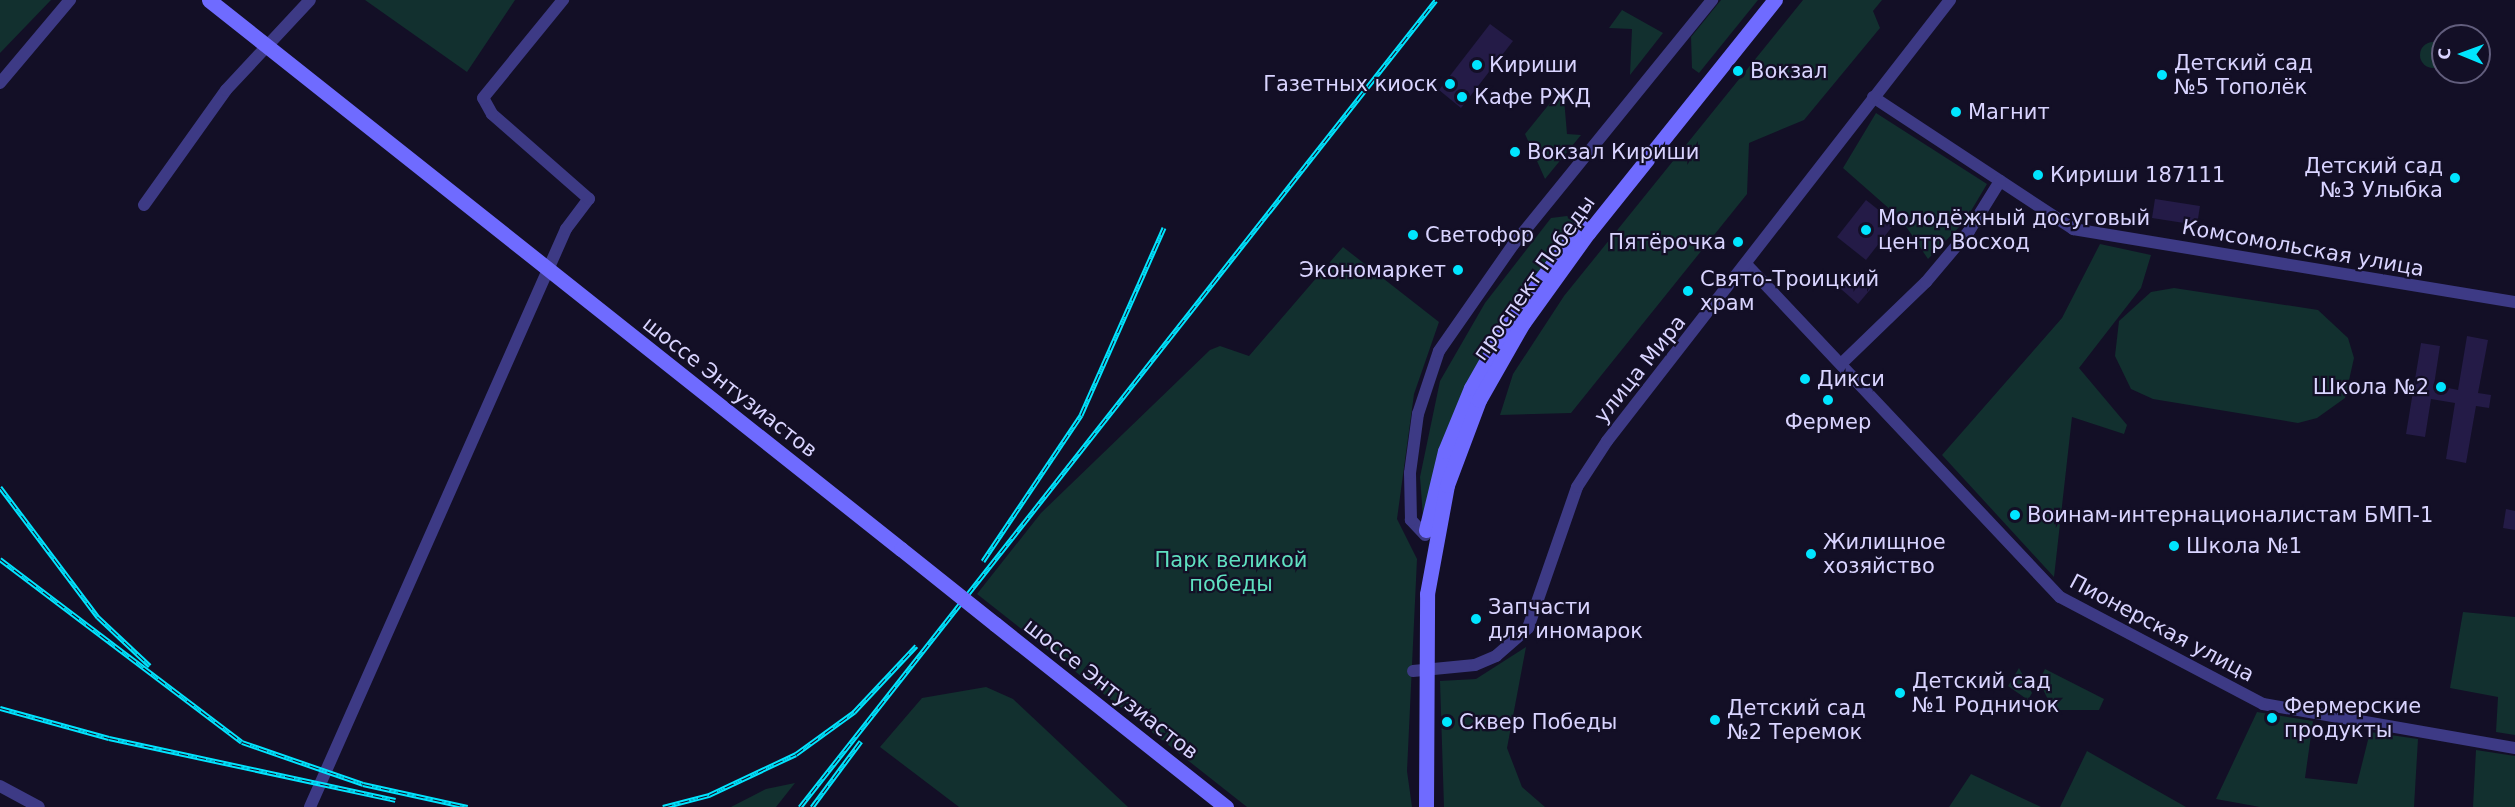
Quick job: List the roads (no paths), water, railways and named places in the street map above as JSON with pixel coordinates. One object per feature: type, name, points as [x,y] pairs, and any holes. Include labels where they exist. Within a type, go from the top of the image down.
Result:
[{"type":"main road","name":"шоссе Энтузиастов","points":[[209,0],[1226,807]]},
{"type":"main road","name":"проспект Победы","points":[[1416,807],[1418,671],[1425,535],[1452,433],[1508,323],[1762,0]]},
{"type":"main road","name":"проспект Победы","points":[[1426,807],[1418,671],[1436,529],[1447,485],[1490,377],[1588,233],[1775,0]]},
{"type":"street","points":[[0,83],[70,0]]},
{"type":"street","points":[[144,205],[265,44],[310,0]]},
{"type":"street","points":[[310,807],[550,271],[566,229],[589,199],[523,143],[483,98],[563,0]]},
{"type":"street","points":[[1425,535],[1411,520],[1410,473],[1418,414],[1439,351],[1513,246],[1712,0]]},
{"type":"street","name":"улица Мира","points":[[1418,671],[1475,665],[1496,656],[1528,628],[1577,487],[1873,97],[1950,0]]},
{"type":"street","name":"Комсомольская улица","points":[[1873,97],[2073,229],[2515,302]]},
{"type":"street","points":[[1841,364],[1926,282],[1970,231],[2000,181]]},
{"type":"street","name":"Пионерская улица","points":[[1747,265],[2060,597],[2262,704],[2515,748]]},
{"type":"street","points":[[0,786],[39,807]]},
{"type":"railway","points":[[800,807],[1436,0]]},
{"type":"railway","points":[[983,561],[1081,415],[1164,228]]},
{"type":"railway","points":[[0,487],[98,617],[150,666]]},
{"type":"railway","points":[[0,559],[242,742],[363,784],[468,807]]},
{"type":"railway","points":[[663,807],[709,795],[796,754],[854,712],[916,646]]},
{"type":"railway","points":[[0,708],[109,738],[395,800]]},
{"type":"railway","points":[[812,807],[861,741]]},
{"type":"place","name":"Кириши","points":[[1477,65]]},
{"type":"place","name":"Вокзал","points":[[1738,71]]},
{"type":"place","name":"Детский сад №5 Тополёк","points":[[2162,75]]},
{"type":"place","name":"Газетных киоск","points":[[1450,84]]},
{"type":"place","name":"Кафе РЖД","points":[[1462,97]]},
{"type":"place","name":"Магнит","points":[[1956,112]]},
{"type":"place","name":"Вокзал Кириши","points":[[1515,152]]},
{"type":"place","name":"Кириши 187111","points":[[2038,175]]},
{"type":"place","name":"Детский сад №3 Улыбка","points":[[2455,178]]},
{"type":"place","name":"Молодёжный досуговый центр Восход","points":[[1866,230]]},
{"type":"place","name":"Светофор","points":[[1413,235]]},
{"type":"place","name":"Пятёрочка","points":[[1738,242]]},
{"type":"place","name":"Экономаркет","points":[[1458,270]]},
{"type":"place","name":"Свято-Троицкий храм","points":[[1688,291]]},
{"type":"place","name":"Дикси","points":[[1805,379]]},
{"type":"place","name":"Школа №2","points":[[2441,387]]},
{"type":"place","name":"Фермер","points":[[1828,400]]},
{"type":"place","name":"Воинам-интернационалистам БМП-1","points":[[2015,515]]},
{"type":"place","name":"Школа №1","points":[[2174,546]]},
{"type":"place","name":"Жилищное хозяйство","points":[[1811,554]]},
{"type":"place","name":"Запчасти для иномарок","points":[[1476,619]]},
{"type":"place","name":"Детский сад №1 Родничок","points":[[1900,693]]},
{"type":"place","name":"Фермерские продукты","points":[[2272,718]]},
{"type":"place","name":"Детский сад №2 Теремок","points":[[1715,720]]},
{"type":"place","name":"Сквер Победы","points":[[1447,722]]},
{"type":"park label","name":"Парк великой победы","points":[[1231,572]]}]
